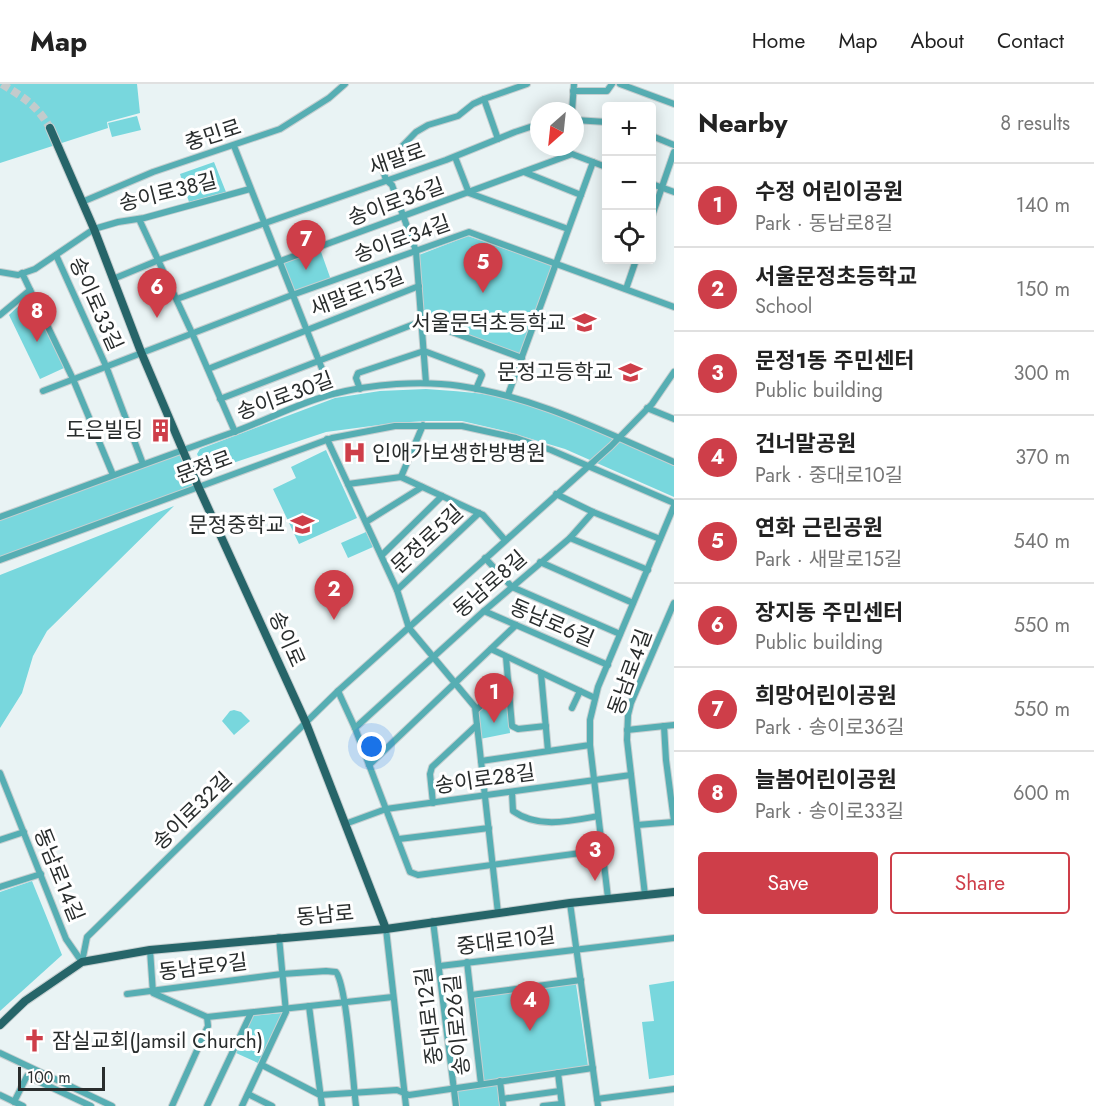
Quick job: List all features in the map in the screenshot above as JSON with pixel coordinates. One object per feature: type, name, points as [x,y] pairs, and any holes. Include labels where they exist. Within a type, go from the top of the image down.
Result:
[{"type":"main road","name":"송이로","points":[[50,128],[94,229],[141,352],[182,450],[306,723],[386,929]]},
{"type":"main road","name":"동남로","points":[[0,1024],[25,1001],[82,962],[150,950],[386,929],[674,891]]},
{"type":"street","name":"충민로","points":[[82,201],[153,171],[280,129],[329,98],[345,84]]},
{"type":"street","points":[[386,180],[382,167],[416,132],[428,125],[458,116],[473,104],[484,99],[527,84]]},
{"type":"street","points":[[572,102],[573,87],[607,91],[612,84]]},
{"type":"street","points":[[620,84],[674,104]]},
{"type":"street","points":[[484,99],[498,139]]},
{"type":"street","points":[[584,121],[602,122]]},
{"type":"street","name":"새말로","points":[[112,279],[159,260],[455,157],[530,127]]},
{"type":"street","points":[[656,138],[674,145]]},
{"type":"street","points":[[234,146],[332,394]]},
{"type":"street","points":[[653,210],[674,152]]},
{"type":"street","name":"송이로36길","points":[[177,299],[469,193],[561,156]]},
{"type":"street","name":"송이로36길","points":[[581,156],[602,166]]},
{"type":"street","points":[[455,157],[469,193],[568,229]]},
{"type":"street","points":[[508,395],[592,162]]},
{"type":"street","points":[[524,172],[581,195]]},
{"type":"street","name":"새말로15길","points":[[386,180],[392,185],[416,251],[426,383]]},
{"type":"street","points":[[656,186],[674,192]]},
{"type":"street","name":"송이로38길","points":[[94,229],[250,189]]},
{"type":"street","points":[[139,219],[235,432]]},
{"type":"street","points":[[0,272],[18,275],[35,269],[94,229]]},
{"type":"street","name":"송이로34길","points":[[141,352],[469,232],[674,307]]},
{"type":"street","name":"송이로33길","points":[[56,255],[106,366]]},
{"type":"street","points":[[626,289],[635,264]]},
{"type":"street","points":[[22,273],[73,379],[113,475]]},
{"type":"street","name":"새말로15길","points":[[208,369],[419,285]]},
{"type":"street","points":[[0,315],[30,290]]},
{"type":"street","points":[[220,399],[422,321],[522,358]]},
{"type":"street","points":[[360,389],[356,378],[358,373],[424,351],[480,372],[482,375],[476,389]]},
{"type":"street","name":"송이로33길","points":[[43,391],[141,352]]},
{"type":"street","points":[[106,366],[143,464]]},
{"type":"street","name":"송이로32길","points":[[82,962],[87,937],[338,691],[618,438],[672,380],[674,372]]},
{"type":"street","name":"송이로30길","points":[[0,516],[235,432],[332,394],[426,383],[508,395],[557,412],[674,462]]},
{"type":"street","points":[[647,408],[674,419]]},
{"type":"street","points":[[348,484],[401,477],[423,425]]},
{"type":"street","name":"문정로","points":[[0,560],[327,439],[377,428],[423,425],[462,426],[498,433],[551,450],[674,505]]},
{"type":"street","name":"문정로5길","points":[[327,439],[398,590],[408,628]]},
{"type":"street","name":"문정로5길","points":[[401,477],[479,513],[505,540]]},
{"type":"street","name":"문정로5길","points":[[366,522],[422,487]]},
{"type":"street","points":[[556,494],[593,513],[660,539]]},
{"type":"street","name":"문정로5길","points":[[382,555],[442,496]]},
{"type":"street","name":"동남로6길","points":[[608,898],[590,746],[590,727],[596,698],[608,665],[674,505]]},
{"type":"street","name":"문정로5길","points":[[398,590],[479,513]]},
{"type":"street","name":"동남로8길","points":[[355,728],[484,611],[570,538],[593,513]]},
{"type":"street","points":[[570,538],[648,570]]},
{"type":"street","name":"동남로6길","points":[[485,558],[512,587],[621,634]]},
{"type":"street","points":[[540,562],[633,603]]},
{"type":"street","name":"동남로4길","points":[[645,895],[627,730],[631,703],[674,603]]},
{"type":"street","name":"동남로6길","points":[[484,611],[608,665]]},
{"type":"street","points":[[369,765],[516,625]]},
{"type":"street","points":[[408,628],[476,710],[498,913]]},
{"type":"street","points":[[491,649],[596,698]]},
{"type":"street","points":[[506,657],[512,726],[518,729],[546,726]]},
{"type":"street","points":[[541,673],[548,751]]},
{"type":"street","points":[[476,710],[508,682]]},
{"type":"street","points":[[338,691],[355,728],[410,872],[418,875],[603,850]]},
{"type":"street","points":[[572,708],[580,691]]},
{"type":"street","points":[[433,803],[430,774],[432,767],[477,724]]},
{"type":"street","points":[[627,730],[674,725]]},
{"type":"street","points":[[637,825],[674,822],[664,726]]},
{"type":"street","points":[[481,761],[590,746]]},
{"type":"street","name":"동남로14길","points":[[0,773],[6,798],[24,832],[66,939],[82,962]]},
{"type":"street","name":"송이로28길","points":[[345,824],[386,809],[631,775]]},
{"type":"street","points":[[512,792],[513,811],[521,816],[559,823],[598,816]]},
{"type":"street","points":[[399,839],[489,828]]},
{"type":"street","points":[[0,840],[24,832]]},
{"type":"street","points":[[0,887],[41,874]]},
{"type":"street","name":"중대로10길","points":[[570,903],[598,1102]]},
{"type":"street","name":"중대로12길","points":[[433,921],[456,1106]]},
{"type":"street","name":"송이로","points":[[386,929],[406,1106]]},
{"type":"street","points":[[242,1106],[286,1012],[279,937]]},
{"type":"street","name":"중대로10길","points":[[440,966],[674,938]]},
{"type":"street","points":[[150,950],[153,993],[207,1017],[393,997]]},
{"type":"street","name":"송이로26길","points":[[467,962],[481,1084]]},
{"type":"street","name":"동남로9길","points":[[127,994],[327,970],[336,972],[339,976],[344,1002]]},
{"type":"street","points":[[471,995],[581,980]]},
{"type":"street","points":[[344,1002],[356,1106]]},
{"type":"street","points":[[309,1006],[322,1106]]},
{"type":"street","points":[[207,1106],[251,1012]]},
{"type":"street","points":[[172,1106],[208,1026],[207,1017]]},
{"type":"street","points":[[0,1053],[112,1106]]},
{"type":"street","points":[[262,1065],[320,1095]]},
{"type":"street","name":"송이로26길","points":[[320,1095],[397,1090],[410,1095],[593,1068]]},
{"type":"street","points":[[543,1106],[562,1105],[558,1073]]},
{"type":"street","points":[[14,1102],[27,1076],[91,1106]]},
{"type":"street","name":"송이로26길","points":[[500,1081],[503,1102],[560,1091]]},
{"type":"street","points":[[598,1102],[674,1089]]},
{"type":"street","points":[[248,1094],[272,1106]]},
{"type":"street","points":[[0,1095],[22,1106]]},
{"type":"shaded area","points":[[0,84],[137,84],[140,113],[107,122],[108,128],[0,163]]},
{"type":"shaded area","points":[[137,116],[141,130],[112,137],[108,123]]},
{"type":"shaded area","points":[[214,162],[226,192],[189,202],[180,174]]},
{"type":"shaded area","points":[[468,236],[554,266],[520,356],[425,320],[419,255]]},
{"type":"shaded area","points":[[320,249],[331,280],[294,294],[281,263]]},
{"type":"shaded area","points":[[29,296],[64,368],[40,379],[9,315]]},
{"type":"shaded area","points":[[426,389],[477,393],[508,399],[613,438],[674,466],[674,497],[565,449],[462,421],[394,423],[326,432],[209,471],[205,470],[197,454],[200,449],[335,398],[380,391]]},
{"type":"shaded area","points":[[182,450],[198,486],[0,560],[0,517]]},
{"type":"shaded area","points":[[326,450],[357,518],[299,544],[273,489],[296,478],[291,467]]},
{"type":"shaded area","points":[[174,506],[47,631],[33,656],[22,693],[0,728],[0,575]]},
{"type":"shaded area","points":[[366,532],[373,547],[348,558],[341,543]]},
{"type":"shaded area","points":[[506,687],[510,733],[480,739],[477,713]]},
{"type":"shaded area","points":[[230,711],[241,712],[250,721],[234,735],[222,721]]},
{"type":"shaded area","points":[[32,881],[62,955],[0,1011],[0,892]]},
{"type":"shaded area","points":[[674,981],[674,1075],[649,1079],[642,1022],[654,1021],[649,985]]},
{"type":"shaded area","points":[[576,984],[588,1066],[482,1082],[473,997]]},
{"type":"shaded area","points":[[282,1013],[258,1063],[236,1053],[252,1016]]},
{"type":"shaded area","points":[[498,1085],[501,1106],[458,1106],[456,1090]]},
{"type":"tunnel","points":[[2,84],[34,107],[50,128]]},
{"type":"place","name":"희망어린이공원","points":[[306,270]]},
{"type":"place","name":"연화 근린공원","points":[[483,293]]},
{"type":"place","name":"장지동 주민센터","points":[[157,318]]},
{"type":"place","name":"서울문덕초등학교","points":[[584,323]]},
{"type":"place","name":"늘봄어린이공원","points":[[37,342]]},
{"type":"place","name":"문정고등학교","points":[[631,372]]},
{"type":"place","name":"도은빌딩","points":[[161,430]]},
{"type":"place","name":"인애가보생한방병원","points":[[354,453]]},
{"type":"place","name":"문정중학교","points":[[303,525]]},
{"type":"place","name":"서울문정초등학교","points":[[334,620]]},
{"type":"place","name":"수정 어린이공원","points":[[494,723]]},
{"type":"place","name":"문정1동 주민센터","points":[[595,881]]},
{"type":"place","name":"건너말공원","points":[[530,1031]]},
{"type":"place","name":"잠실교회(Jamsil Church)","points":[[34,1041]]}]
